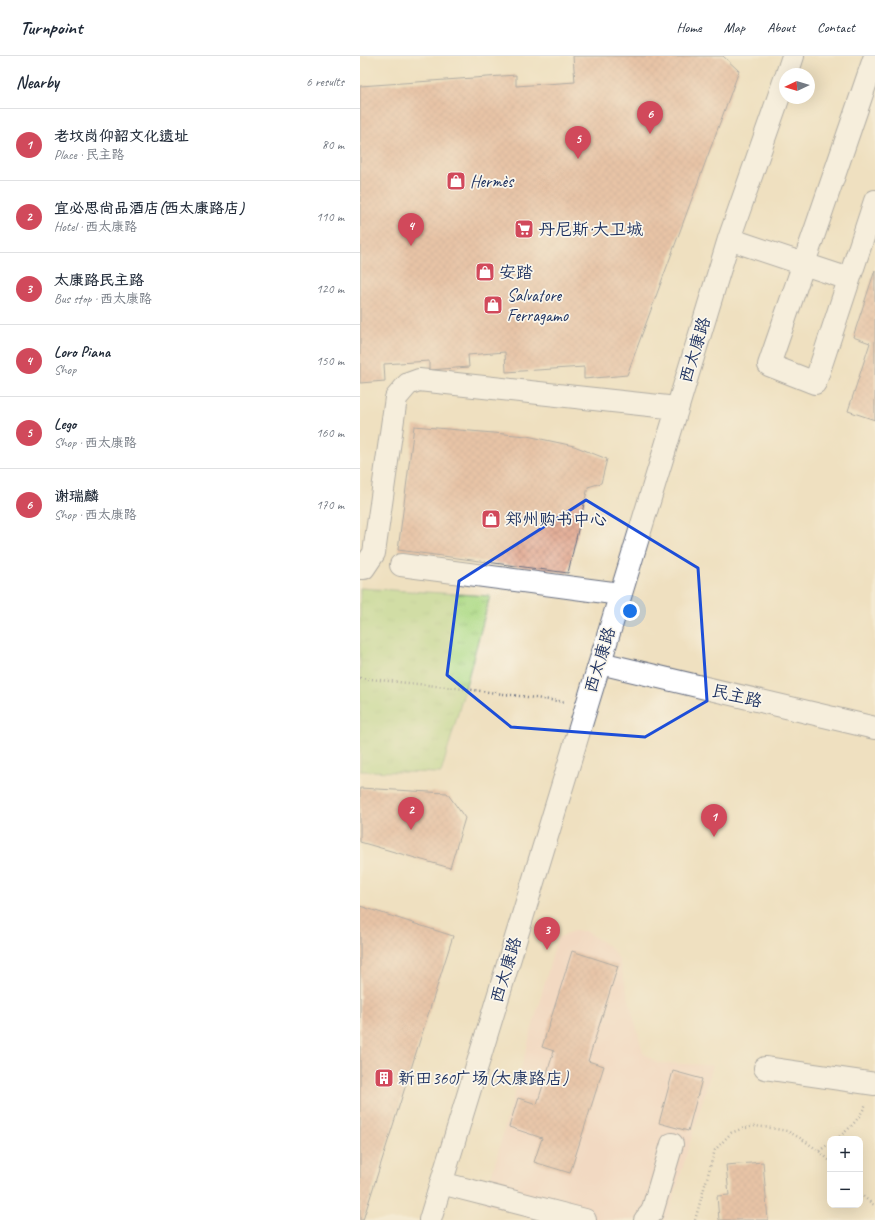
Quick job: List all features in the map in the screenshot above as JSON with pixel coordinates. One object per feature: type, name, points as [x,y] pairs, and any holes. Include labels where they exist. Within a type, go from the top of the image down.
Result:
[{"type":"street","points":[[789,68],[793,56]]},
{"type":"street","points":[[875,56],[769,365],[815,383],[875,201]]},
{"type":"street","name":"西太康路","points":[[430,1220],[728,239],[779,96]]},
{"type":"street","points":[[728,239],[849,280]]},
{"type":"street","points":[[360,568],[364,568],[374,553],[396,398],[408,384],[419,380],[677,408]]},
{"type":"street","points":[[401,565],[620,594]]},
{"type":"street","name":"民主路","points":[[600,663],[875,728]]},
{"type":"street","points":[[765,1068],[872,1084]]},
{"type":"street","points":[[645,1220],[652,1212],[672,1144]]},
{"type":"street","points":[[441,1183],[585,1220]]},
{"type":"path","points":[[360,678],[466,688],[587,704]]},
{"type":"path","points":[[840,1136],[848,1131],[861,1114],[866,1104],[872,1084]]},
{"type":"path","points":[[695,1220],[715,1150],[731,1133],[755,1126],[787,1131],[802,1139],[827,1158]]},
{"type":"path","points":[[819,1151],[827,1145]]},
{"type":"path","points":[[863,1196],[875,1206]]},
{"type":"highlighted area","points":[[586,500],[698,568],[707,701],[645,737],[511,727],[447,675],[459,581]]},
{"type":"shaded area","points":[[573,931],[585,931],[610,947],[619,960],[643,1053],[657,1063],[713,1065],[667,1220],[541,1220],[484,1203],[557,938]]},
{"type":"green space","points":[[360,588],[490,596],[441,773],[360,771]]},
{"type":"building","name":"丹尼斯·大卫城","points":[[573,56],[723,56],[739,71],[627,375],[584,379],[584,367],[506,372],[505,352],[468,355],[469,367],[429,370],[429,361],[384,364],[385,381],[360,383],[360,86],[516,75],[516,86],[575,82]]},
{"type":"building","points":[[875,270],[875,420],[848,411],[870,343],[853,337]]},
{"type":"building","name":"郑州购书中心","points":[[414,426],[527,436],[574,446],[607,459],[601,483],[588,487],[568,573],[398,550]]},
{"type":"building","points":[[360,788],[447,793],[465,818],[450,868],[360,842]]},
{"type":"building","name":"新田360广场(太康路店)","points":[[360,906],[453,936],[363,1220],[360,1220]]},
{"type":"building","points":[[572,951],[618,966],[588,1061],[604,1066],[570,1173],[534,1162],[542,1138],[509,1127],[518,1098],[537,1104],[554,1051],[542,1047]]},
{"type":"building","points":[[673,1071],[702,1079],[688,1131],[659,1123]]},
{"type":"building","points":[[763,1162],[768,1220],[719,1220],[717,1196],[729,1195],[726,1165]]},
{"type":"place","name":"谢瑞麟","points":[[650,134]]},
{"type":"place","name":"Lego","points":[[578,159]]},
{"type":"place","name":"Hermès","points":[[456,181]]},
{"type":"place","name":"丹尼斯·大卫城","points":[[524,229]]},
{"type":"place","name":"Loro Piana","points":[[411,246]]},
{"type":"place","name":"安踏","points":[[485,272]]},
{"type":"place","name":"Salvatore Ferragamo","points":[[493,305]]},
{"type":"place","name":"郑州购书中心","points":[[491,519]]},
{"type":"place","name":"宜必思尚品酒店(西太康路店)","points":[[411,830]]},
{"type":"place","name":"老坟岗仰韶文化遗址","points":[[714,837]]},
{"type":"place","name":"太康路民主路","points":[[547,950]]},
{"type":"place","name":"新田360广场(太康路店)","points":[[384,1078]]}]
